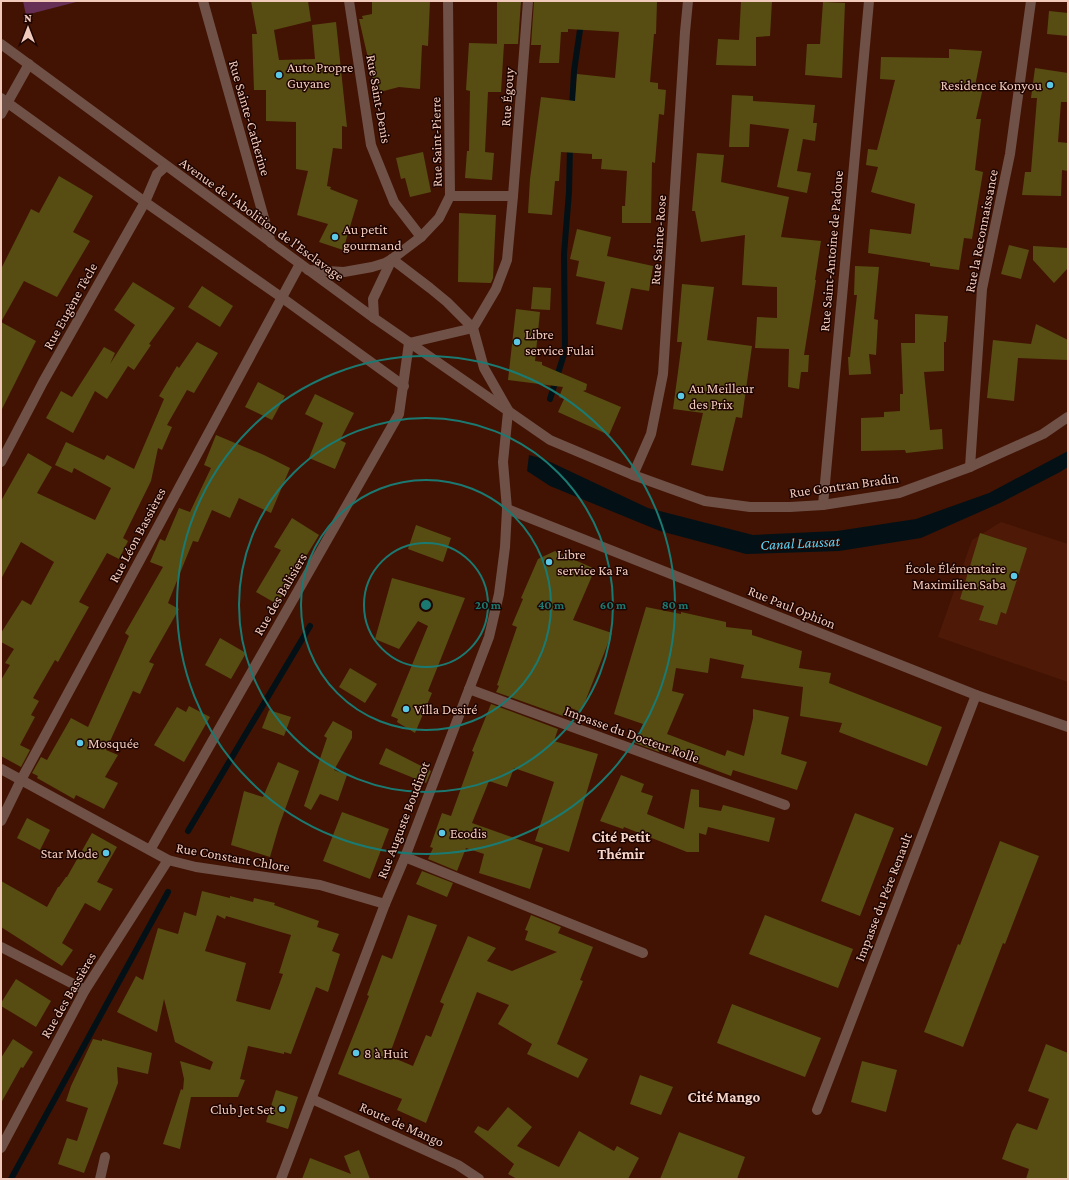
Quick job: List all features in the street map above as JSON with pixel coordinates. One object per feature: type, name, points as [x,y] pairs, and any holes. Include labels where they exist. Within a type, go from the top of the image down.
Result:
[{"type":"street","name":"Rue Sainte-Catherine","points":[[203,1],[271,243]]},
{"type":"street","name":"Rue Saint-Denis","points":[[349,1],[371,145],[394,202],[421,237]]},
{"type":"street","name":"Rue Saint-Pierre","points":[[304,267],[344,272],[372,267],[392,259],[421,237],[439,218],[450,196],[448,1]]},
{"type":"street","name":"Rue Égouy","points":[[473,328],[496,289],[507,260],[528,1]]},
{"type":"street","name":"Rue Sainte-Rose","points":[[634,475],[651,434],[663,374],[684,32],[688,1]]},
{"type":"street","name":"Rue Saint-Antoine de Padoue","points":[[823,504],[869,1]]},
{"type":"street","name":"Rue la Reconnaissance","points":[[970,467],[982,289],[1010,154],[1031,1]]},
{"type":"street","name":"Avenue de l'Abolition de l'Esclavage","points":[[1,44],[374,318],[508,412]]},
{"type":"street","points":[[1,114],[4,100],[29,64]]},
{"type":"street","points":[[4,100],[404,386]]},
{"type":"street","name":"Rue Eugène Tècle","points":[[1,462],[145,202],[157,174],[166,166]]},
{"type":"street","points":[[450,196],[513,196]]},
{"type":"street","name":"Rue Saint-Pierre","points":[[374,318],[374,299],[392,259]]},
{"type":"street","points":[[392,259],[447,302],[473,328],[484,368],[508,412]]},
{"type":"street","name":"Rue Léon Bassières","points":[[1,821],[21,780],[281,297],[304,267]]},
{"type":"street","points":[[409,343],[473,328]]},
{"type":"street","name":"Rue des Balisiers","points":[[150,850],[399,414],[409,343]]},
{"type":"street","name":"Rue Gontran Bradin","points":[[508,412],[550,440],[634,475],[705,501],[750,507],[790,507],[823,504],[899,493],[970,467],[1043,434],[1068,417]]},
{"type":"street","name":"Rue Auguste Boudinot","points":[[281,1179],[385,904],[405,857],[489,637],[499,594],[505,547],[507,509],[503,462],[508,412]]},
{"type":"street","name":"Rue Paul Ophion","points":[[507,509],[976,694],[1068,726]]},
{"type":"street","name":"Impasse du Docteur Rolle","points":[[469,689],[785,805]]},
{"type":"street","name":"Impasse du Pére Renault","points":[[818,1110],[976,694]]},
{"type":"street","name":"Rue Constant Chlore","points":[[1,769],[168,860],[196,867],[320,885],[385,904]]},
{"type":"street","points":[[405,857],[643,953]]},
{"type":"street","name":"Rue des Bassières","points":[[1,1148],[84,990],[168,860]]},
{"type":"street","points":[[1,947],[84,990]]},
{"type":"street","name":"Route de Mango","points":[[312,1099],[458,1165],[480,1179]]},
{"type":"street","points":[[100,1179],[105,1158]]},
{"type":"shaded area","points":[[23,1],[80,1],[26,15]]},
{"type":"shaded area","name":"École Élémentaire Maximilien Saba","points":[[1001,522],[1068,544],[1068,682],[938,637],[972,540]]},
{"type":"water","name":"Canal Laussat","points":[[1068,451],[1068,467],[1060,472],[1000,503],[921,538],[839,551],[746,554],[660,531],[550,486],[527,471],[529,455],[544,459],[648,508],[753,535],[837,531],[916,519],[989,493]]},
{"type":"building","points":[[251,1],[308,1],[311,21],[274,30],[279,60],[315,59],[312,25],[336,22],[347,127],[342,126],[342,149],[333,148],[327,186],[331,187],[330,189],[358,200],[343,250],[319,242],[328,224],[297,215],[308,171],[296,169],[296,122],[266,121],[266,90],[254,90],[252,34],[257,34]]},
{"type":"building","points":[[372,1],[430,1],[428,46],[422,45],[420,89],[399,87],[376,93],[359,19],[363,19],[362,16],[372,14]]},
{"type":"building","points":[[497,1],[521,1],[518,44],[497,44]]},
{"type":"building","points":[[534,1],[657,1],[656,34],[654,34],[650,82],[658,83],[658,89],[666,90],[664,115],[659,114],[655,163],[652,162],[651,223],[622,223],[622,206],[625,206],[627,171],[601,169],[602,159],[592,159],[592,154],[561,152],[559,181],[555,181],[552,215],[528,213],[530,179],[541,97],[575,101],[577,74],[615,78],[619,32],[568,29],[568,32],[561,32],[559,63],[539,63],[541,45],[531,45]]},
{"type":"building","points":[[741,1],[772,1],[770,36],[756,37],[756,66],[716,65],[718,39],[739,40]]},
{"type":"building","points":[[823,2],[845,3],[842,78],[805,75],[807,44],[820,44]]},
{"type":"building","points":[[1049,11],[1068,13],[1068,36],[1047,34]]},
{"type":"building","points":[[469,43],[504,44],[501,92],[488,92],[485,152],[494,153],[492,180],[465,178],[467,151],[469,151],[470,91],[466,90]]},
{"type":"building","points":[[949,49],[982,51],[975,86],[983,88],[976,119],[981,119],[975,170],[983,172],[972,239],[964,238],[959,270],[930,266],[930,263],[868,253],[870,229],[911,234],[915,204],[871,192],[878,167],[866,165],[868,149],[877,150],[895,80],[880,79],[881,57],[949,58]]},
{"type":"building","points":[[1035,68],[1068,73],[1068,102],[1061,102],[1058,142],[1068,143],[1068,171],[1062,170],[1061,196],[1022,195],[1025,172],[1031,172],[1037,98],[1031,98]]},
{"type":"building","points":[[732,95],[753,96],[753,101],[815,105],[813,123],[817,123],[815,141],[803,139],[797,171],[811,173],[807,193],[777,187],[789,129],[750,124],[749,147],[729,147]]},
{"type":"building","points":[[423,152],[431,192],[410,197],[405,178],[401,179],[396,158]]},
{"type":"building","points":[[697,153],[724,155],[721,182],[789,197],[781,237],[821,241],[804,355],[809,355],[808,372],[801,372],[799,389],[788,387],[789,349],[755,348],[757,317],[777,318],[777,287],[742,285],[745,235],[701,242],[695,211],[692,211]]},
{"type":"building","points":[[59,176],[93,196],[73,232],[90,241],[57,297],[24,281],[1,322],[1,269],[31,209],[39,213]]},
{"type":"building","points":[[459,213],[496,215],[493,278],[491,283],[458,282]]},
{"type":"building","points":[[577,229],[611,237],[607,256],[653,266],[649,291],[631,288],[622,330],[596,324],[605,282],[576,276],[579,261],[570,259]]},
{"type":"building","points":[[1009,245],[1029,250],[1021,279],[1001,274]]},
{"type":"building","points":[[1033,246],[1068,248],[1068,268],[1054,283],[1033,260]]},
{"type":"building","points":[[855,266],[879,267],[874,319],[878,320],[876,355],[869,354],[871,374],[849,375],[848,357],[850,357],[857,295],[854,295]]},
{"type":"building","points":[[133,282],[175,308],[149,344],[151,345],[134,370],[128,366],[107,399],[95,391],[73,433],[46,418],[61,391],[72,397],[104,347],[115,353],[110,364],[135,325],[114,310]]},
{"type":"building","points":[[682,284],[714,287],[707,340],[752,346],[742,418],[736,417],[723,471],[691,465],[703,413],[673,409],[682,342],[677,342]]},
{"type":"building","points":[[202,286],[233,306],[220,327],[188,307]]},
{"type":"building","points":[[533,287],[551,288],[550,310],[531,309]]},
{"type":"building","points":[[516,309],[540,312],[535,361],[542,362],[542,365],[587,384],[586,390],[583,391],[621,407],[609,435],[558,412],[564,399],[559,397],[563,387],[508,380]]},
{"type":"building","points":[[915,314],[948,316],[946,342],[944,342],[944,371],[924,372],[930,430],[942,429],[943,449],[906,453],[905,450],[861,451],[861,418],[884,417],[884,412],[900,411],[900,394],[903,394],[901,343],[915,343]]},
{"type":"building","points":[[1,322],[36,341],[1,411]]},
{"type":"building","points":[[1036,324],[1068,340],[1068,360],[1018,358],[1014,401],[987,398],[993,340],[1031,344]]},
{"type":"building","points":[[197,342],[218,353],[194,393],[187,390],[167,425],[172,427],[162,450],[158,448],[151,481],[123,538],[128,541],[119,559],[107,553],[79,602],[89,607],[58,662],[55,660],[33,698],[39,701],[31,715],[35,717],[20,745],[30,750],[21,767],[1,756],[1,680],[10,665],[5,663],[14,649],[1,642],[1,633],[22,600],[31,605],[54,562],[21,542],[1,579],[1,501],[28,453],[52,467],[37,493],[95,520],[111,488],[74,468],[72,473],[55,465],[66,442],[104,460],[107,455],[134,469],[164,399],[159,396],[177,366],[179,368]]},
{"type":"building","points":[[258,382],[285,396],[272,420],[245,407]]},
{"type":"building","points":[[315,394],[354,413],[340,440],[346,443],[335,469],[309,458],[323,423],[305,414]]},
{"type":"building","points":[[216,435],[264,455],[290,468],[271,513],[239,498],[230,518],[212,510],[198,542],[193,541],[168,603],[179,609],[149,662],[154,664],[140,694],[133,691],[106,750],[118,755],[105,777],[118,783],[104,809],[76,795],[74,799],[37,778],[38,776],[32,773],[41,757],[47,760],[71,718],[88,727],[129,636],[125,633],[163,567],[150,562],[160,539],[165,541],[179,508],[190,512],[211,468],[204,465]]},
{"type":"building","points":[[292,518],[319,535],[277,604],[256,592],[281,550],[274,547]]},
{"type":"building","points":[[416,525],[451,538],[443,562],[408,549]]},
{"type":"building","points":[[980,533],[1027,548],[1006,614],[1001,612],[997,625],[979,620],[984,606],[960,599]]},
{"type":"building","points":[[555,551],[595,569],[573,620],[612,633],[581,712],[566,706],[563,716],[496,692],[499,686],[497,685],[517,627],[512,625],[523,599],[521,598],[538,559]]},
{"type":"building","points":[[392,578],[465,598],[428,691],[432,693],[415,733],[397,722],[398,719],[391,716],[428,626],[418,621],[399,649],[375,639]]},
{"type":"building","points":[[646,607],[681,614],[681,612],[726,622],[726,627],[752,630],[752,635],[802,651],[799,668],[831,673],[829,683],[942,727],[927,766],[839,732],[842,723],[800,716],[803,687],[741,678],[744,665],[710,658],[708,673],[676,668],[672,691],[684,694],[667,734],[725,756],[727,750],[744,756],[753,718],[753,709],[789,717],[781,754],[807,762],[797,790],[733,770],[731,776],[660,749],[659,752],[635,743],[643,724],[614,714]]},
{"type":"building","points":[[220,638],[246,653],[231,679],[205,665]]},
{"type":"building","points":[[350,668],[377,684],[365,703],[339,687]]},
{"type":"building","points":[[491,704],[558,729],[554,741],[598,754],[569,852],[535,841],[554,782],[514,768],[507,787],[489,781],[472,823],[543,848],[530,889],[479,873],[484,854],[466,848],[457,871],[428,859],[433,848],[430,847],[442,813],[451,816],[474,752],[472,751]]},
{"type":"building","points":[[189,706],[210,717],[184,762],[154,745],[177,707],[186,712]]},
{"type":"building","points":[[269,710],[291,717],[284,736],[262,728]]},
{"type":"building","points":[[333,721],[352,731],[352,738],[334,770],[347,775],[338,801],[320,794],[311,810],[304,806],[327,738],[324,736]]},
{"type":"building","points":[[386,748],[431,771],[426,783],[379,764]]},
{"type":"building","points":[[278,762],[299,771],[279,826],[270,857],[231,845],[244,791],[263,797]]},
{"type":"building","points":[[621,775],[644,784],[641,792],[653,796],[647,814],[684,829],[691,789],[699,790],[699,807],[721,811],[723,805],[775,818],[769,842],[708,827],[706,835],[699,833],[699,852],[687,852],[624,827],[623,829],[600,821]]},
{"type":"building","points":[[342,812],[389,829],[370,879],[323,861]]},
{"type":"building","points":[[855,813],[894,828],[860,916],[821,901]]},
{"type":"building","points":[[27,818],[50,830],[40,850],[17,838]]},
{"type":"building","points":[[92,833],[117,847],[97,882],[113,889],[100,911],[85,903],[62,943],[73,950],[62,966],[1,927],[1,881],[47,907],[58,887],[67,877]]},
{"type":"building","points":[[1000,841],[1039,856],[1005,944],[1003,943],[963,1047],[924,1032],[958,944],[960,945]]},
{"type":"building","points":[[422,871],[453,883],[447,897],[416,884]]},
{"type":"building","points":[[202,891],[253,902],[254,898],[275,903],[274,905],[319,921],[317,927],[339,934],[332,951],[340,954],[328,992],[316,987],[291,1054],[284,1052],[284,1054],[248,1046],[240,1079],[245,1080],[238,1097],[191,1097],[180,1149],[163,1144],[181,1089],[183,1090],[184,1079],[180,1061],[210,1070],[213,1062],[175,1042],[164,999],[157,1032],[117,1012],[136,976],[143,980],[158,928],[178,934],[184,912],[196,916]],"holes":[[[217,915],[225,919],[226,916],[291,935],[279,973],[283,974],[270,1010],[236,1001],[246,963],[205,951]]]},
{"type":"building","points":[[408,915],[437,925],[389,1056],[413,1066],[426,1035],[431,1037],[444,1004],[440,1002],[468,936],[496,948],[487,961],[512,971],[557,952],[525,940],[528,931],[525,930],[531,915],[561,927],[558,933],[593,947],[580,980],[583,981],[557,1044],[588,1059],[578,1078],[527,1054],[532,1044],[498,1024],[509,1005],[477,992],[426,1123],[397,1110],[402,1099],[338,1074],[369,996],[367,995],[382,955],[392,959]]},
{"type":"building","points":[[765,915],[853,949],[838,988],[749,954]]},
{"type":"building","points":[[16,979],[51,1001],[36,1027],[1,1006],[1,1003]]},
{"type":"building","points":[[732,1004],[821,1038],[805,1077],[717,1043]]},
{"type":"building","points":[[13,1039],[33,1052],[23,1068],[21,1067],[1,1103],[1,1058]]},
{"type":"building","points":[[93,1039],[102,1041],[102,1039],[152,1053],[148,1074],[117,1067],[118,1083],[84,1173],[58,1164],[67,1138],[77,1141],[88,1108],[66,1101],[71,1086]]},
{"type":"building","points":[[1046,1044],[1068,1053],[1068,1179],[1026,1179],[1029,1169],[1002,1159],[1012,1131],[1017,1123],[1037,1130],[1049,1099],[1028,1091]]},
{"type":"building","points":[[862,1061],[897,1070],[886,1112],[851,1102]]},
{"type":"building","points":[[640,1075],[673,1087],[661,1115],[630,1104]]},
{"type":"building","name":"Club Jet Set","points":[[276,1090],[298,1097],[288,1129],[266,1122]]},
{"type":"building","points":[[508,1107],[532,1127],[517,1146],[559,1167],[579,1131],[614,1151],[617,1146],[639,1158],[628,1179],[517,1179],[508,1174],[514,1164],[474,1132],[478,1126],[488,1131]]},
{"type":"building","points":[[679,1132],[745,1157],[737,1179],[660,1179]]},
{"type":"building","points":[[359,1150],[370,1179],[302,1179],[310,1158],[351,1174],[344,1156]]},
{"type":"waterway","points":[[572,109],[574,71],[581,23]]},
{"type":"waterway","points":[[550,399],[565,351],[564,254],[569,192],[570,146]]},
{"type":"waterway","points":[[188,831],[310,626]]},
{"type":"waterway","points":[[11,1179],[168,892]]},
{"type":"place","name":"Auto Propre Guyane","points":[[279,75]]},
{"type":"place","name":"Residence Konyou","points":[[1050,85]]},
{"type":"place","name":"Au petit gourmand","points":[[335,237]]},
{"type":"place","name":"Libre service Fulai","points":[[517,342]]},
{"type":"place","name":"Au Meilleur des Prix","points":[[681,396]]},
{"type":"place","name":"Libre service Ka Fa","points":[[549,562]]},
{"type":"place","name":"École Élémentaire Maximilien Saba","points":[[1014,576]]},
{"type":"place","name":"Villa Desiré","points":[[406,709]]},
{"type":"place","name":"Mosquée","points":[[80,743]]},
{"type":"place","name":"Ecodis","points":[[442,833]]},
{"type":"place","name":"Star Mode","points":[[106,853]]},
{"type":"place","name":"8 à Huit","points":[[356,1053]]},
{"type":"place","name":"Club Jet Set","points":[[282,1109]]},
{"type":"district","name":"Cité Petit Thémir","points":[[621,846]]},
{"type":"district","name":"Cité Mango","points":[[724,1097]]}]
